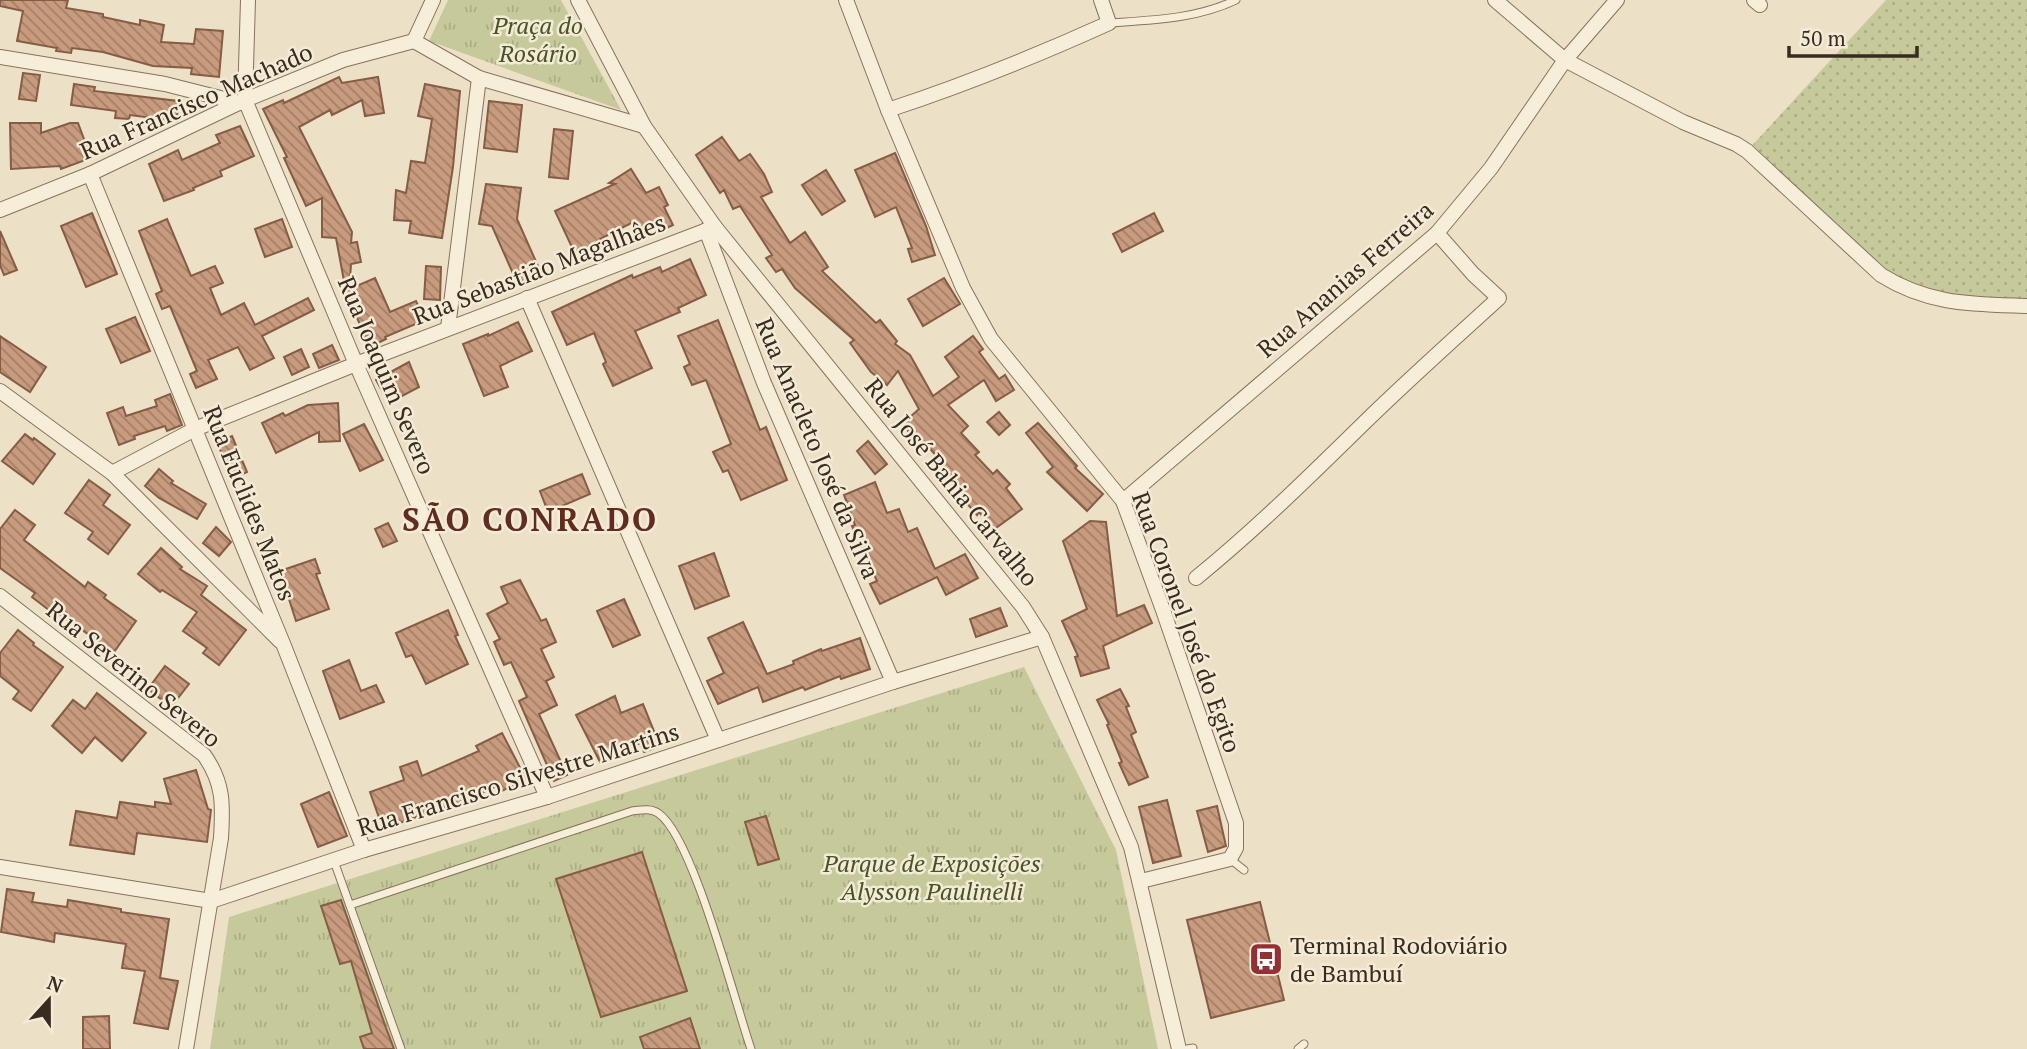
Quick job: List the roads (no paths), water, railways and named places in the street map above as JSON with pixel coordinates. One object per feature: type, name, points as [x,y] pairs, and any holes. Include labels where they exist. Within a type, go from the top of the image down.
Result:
[{"type":"street","name":"Rua Joaquim Severo","points":[[248,0],[242,101],[547,797]]},
{"type":"street","points":[[433,0],[414,41],[478,78],[644,126]]},
{"type":"street","name":"Rua José Bahia Carvalho","points":[[578,0],[644,126],[710,229],[1023,607],[1042,636],[1121,818],[1141,881],[1186,1049]]},
{"type":"street","name":"Rua Coronel José do Egito","points":[[846,0],[888,110],[964,288],[991,339],[1123,501],[1236,823],[1236,848],[1230,859]]},
{"type":"street","points":[[888,110],[994,74],[1109,23],[1101,0]]},
{"type":"street","points":[[1495,0],[1565,60],[1683,122],[1728,140],[1747,151],[1881,275],[1903,289],[1928,298],[1974,304],[2027,306]]},
{"type":"street","name":"Rua Ananias Ferreira","points":[[1123,501],[1437,233],[1491,168],[1565,60],[1618,0]]},
{"type":"street","name":"Rua Francisco Machado","points":[[0,209],[90,174],[242,101],[343,60],[414,41]]},
{"type":"street","points":[[0,57],[166,84],[242,101]]},
{"type":"street","points":[[448,328],[478,78]]},
{"type":"street","name":"Rua Euclides Matos","points":[[90,174],[284,646],[364,850]]},
{"type":"street","name":"Rua Sebastião Magalhâes","points":[[112,473],[195,429],[356,363],[710,229]]},
{"type":"street","name":"Rua Anacleto José da Silva","points":[[710,229],[764,383],[893,682]]},
{"type":"street","points":[[1196,578],[1243,540],[1418,371],[1499,298],[1473,274],[1437,233]]},
{"type":"street","points":[[527,298],[718,740]]},
{"type":"street","points":[[0,391],[112,473],[284,646]]},
{"type":"street","name":"Rua Severino Severo","points":[[0,596],[204,755],[215,770],[220,783],[223,808],[211,901],[186,1049]]},
{"type":"street","name":"Rua Francisco Silvestre Martins","points":[[0,867],[211,901],[364,850],[547,797],[893,682],[1042,636]]},
{"type":"street","points":[[1141,881],[1230,859]]},
{"type":"lane","points":[[1109,23],[1176,19],[1219,8],[1236,0]]},
{"type":"lane","points":[[350,905],[632,811],[646,809],[657,812],[667,820],[686,856],[704,901],[751,1049]]},
{"type":"lane","points":[[1230,859],[1244,870]]},
{"type":"lane","points":[[334,860],[401,1049]]},
{"type":"place","name":"Terminal Rodoviário de Bambuí","points":[[1266,959]]},
{"type":"district","name":"SÃO CONRADO","points":[[530,519]]},
{"type":"park label","name":"Praça do Rosário","points":[[538,39]]},
{"type":"park label","name":"Parque de Exposições Alysson Paulinelli","points":[[932,877]]}]
